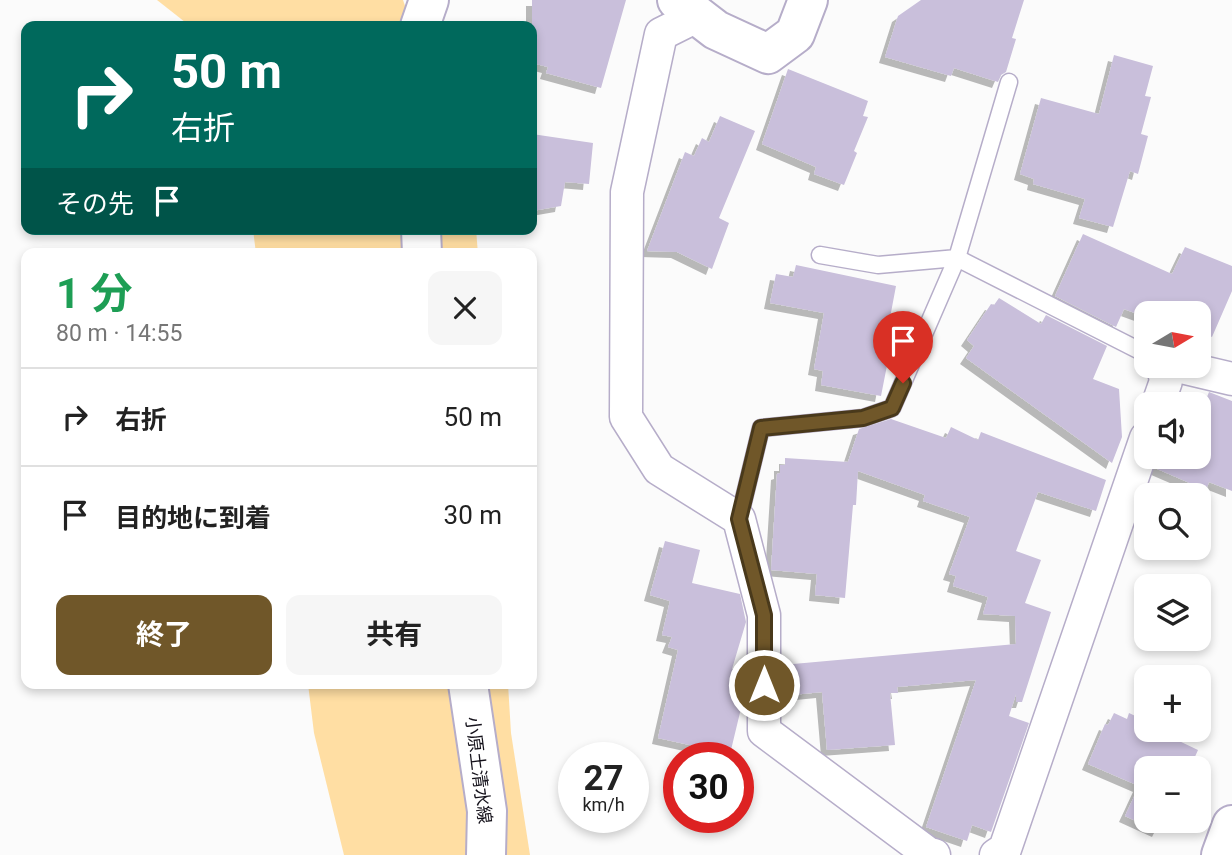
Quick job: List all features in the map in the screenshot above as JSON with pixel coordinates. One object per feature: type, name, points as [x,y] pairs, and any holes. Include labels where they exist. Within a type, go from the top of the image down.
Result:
[{"type":"main road","points":[[422,21],[429,0]]},
{"type":"main road","points":[[687,8],[716,30],[768,54],[795,34],[808,0]]},
{"type":"main road","name":"小原土清水線","points":[[469,689],[487,811],[486,855]]},
{"type":"main road","points":[[1220,855],[1232,825]]},
{"type":"street","points":[[687,8],[661,34],[627,192],[626,418],[659,469],[739,519],[764,615],[764,731],[929,854],[934,855]]},
{"type":"street","points":[[1211,374],[1232,379]]},
{"type":"street","points":[[996,855],[1005,849],[1135,469]]},
{"type":"lane","points":[[739,519],[761,428],[863,418],[892,408],[957,258],[1009,82]]},
{"type":"lane","points":[[820,255],[878,265],[957,258],[1134,348]]},
{"type":"shaded area","points":[[157,0],[403,0],[410,21],[184,21]]},
{"type":"shaded area","points":[[254,235],[476,235],[478,248],[255,248]]},
{"type":"shaded area","points":[[309,689],[508,689],[511,733],[530,855],[344,855],[314,733]]},
{"type":"building","points":[[532,0],[626,0],[601,88],[546,73],[548,67],[537,64],[537,21],[532,21]]},
{"type":"building","points":[[921,0],[1024,0],[1012,38],[1016,39],[1006,72],[998,82],[954,68],[951,76],[885,57],[898,16]]},
{"type":"building","points":[[1114,55],[1153,66],[1145,96],[1151,97],[1141,134],[1148,136],[1138,174],[1130,171],[1113,227],[1079,218],[1085,199],[1033,184],[1034,179],[1020,174],[1041,98],[1099,114]]},
{"type":"building","points":[[788,69],[868,101],[863,116],[868,117],[844,185],[814,174],[816,167],[762,144]]},
{"type":"building","points":[[720,116],[755,131],[719,218],[729,223],[712,269],[677,252],[647,251],[685,152],[694,156],[702,138],[709,142]]},
{"type":"building","points":[[537,135],[593,143],[589,184],[565,182],[561,206],[537,210]]},
{"type":"building","points":[[1083,234],[1172,274],[1185,247],[1232,266],[1232,291],[1212,337],[1211,301],[1134,301],[1134,313],[1124,309],[1116,327],[1055,296]]},
{"type":"building","points":[[796,265],[896,286],[886,339],[892,340],[881,396],[821,385],[823,371],[814,369],[824,313],[770,303],[776,274],[793,277]]},
{"type":"building","points":[[999,298],[1041,324],[1046,315],[1107,346],[1093,379],[1119,389],[1122,437],[1112,463],[966,358],[974,346],[967,340],[991,304],[994,305]]},
{"type":"building","points":[[1211,393],[1232,401],[1232,491],[1209,482],[1190,483],[1157,469],[1211,469]]},
{"type":"building","points":[[891,419],[946,438],[951,427],[978,440],[981,432],[1106,480],[1096,511],[1038,492],[1016,551],[1041,560],[1025,603],[1051,612],[1022,702],[1016,702],[1016,694],[1009,716],[1029,723],[991,832],[972,825],[967,841],[926,827],[976,680],[897,687],[898,693],[890,693],[895,745],[827,750],[822,692],[782,696],[782,665],[1016,644],[1015,616],[983,614],[988,597],[953,586],[956,576],[949,574],[970,517],[923,501],[925,495],[858,471],[845,598],[815,595],[817,574],[771,570],[777,474],[780,473],[780,465],[785,465],[785,458],[848,462],[859,429]]},
{"type":"building","points":[[665,541],[700,550],[692,583],[740,594],[746,622],[732,669],[746,668],[746,700],[743,700],[733,742],[676,742],[658,738],[678,650],[668,647],[672,637],[662,635],[670,601],[650,595]]},
{"type":"building","points":[[1114,713],[1127,719],[1129,713],[1134,715],[1134,742],[1181,742],[1198,750],[1195,756],[1134,756],[1134,784],[1088,764],[1105,724],[1108,725]]},
{"type":"building","points":[[1134,797],[1134,820],[1125,816]]},
{"type":"route","points":[[764,685],[764,615],[739,519],[761,428],[863,418],[892,408],[903,383]]}]
